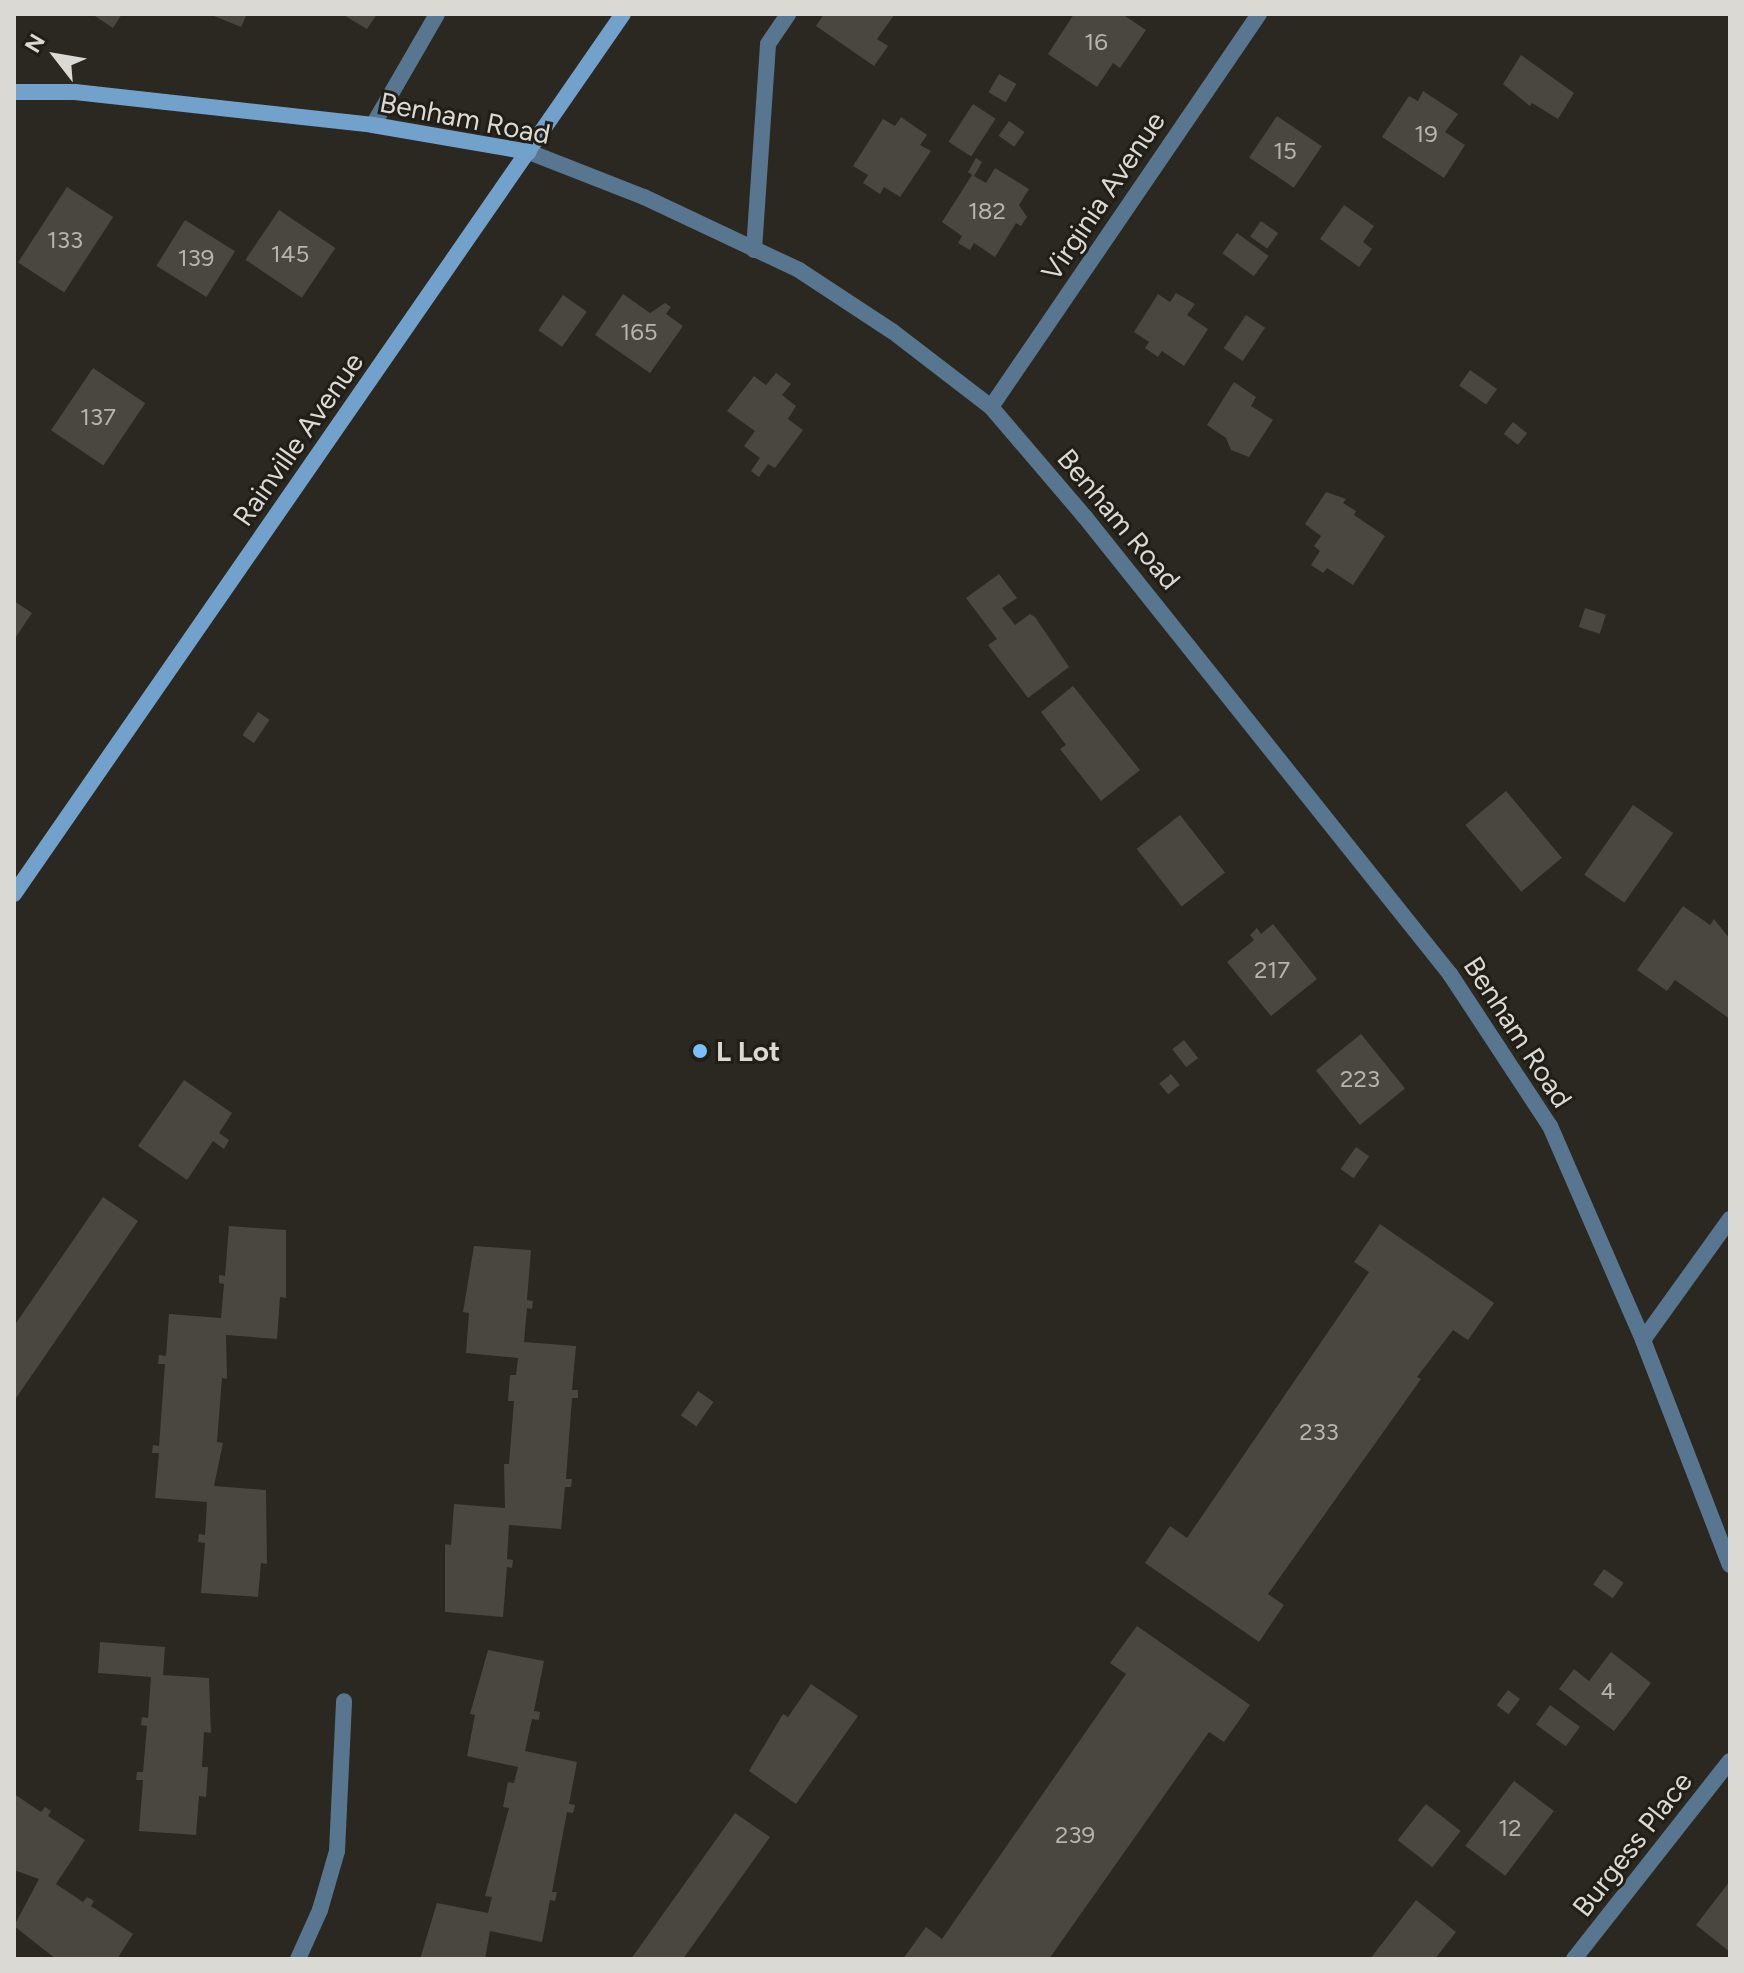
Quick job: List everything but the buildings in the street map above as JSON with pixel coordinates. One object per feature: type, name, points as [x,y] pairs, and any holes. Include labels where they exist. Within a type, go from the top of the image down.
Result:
[{"type":"main road","name":"Rainville Avenue","points":[[14,894],[623,14]]},
{"type":"main road","name":"Benham Road","points":[[14,92],[75,92],[373,125],[529,152]]},
{"type":"street","points":[[373,125],[437,14]]},
{"type":"street","points":[[754,250],[768,44],[788,14]]},
{"type":"street","name":"Virginia Avenue","points":[[991,407],[1259,14]]},
{"type":"street","name":"Benham Road","points":[[529,152],[644,197],[799,270],[892,331],[991,407],[1277,754],[1450,974],[1550,1126],[1643,1340],[1730,1565]]},
{"type":"street","points":[[1643,1340],[1730,1219]]},
{"type":"street","points":[[298,1959],[320,1910],[337,1851],[344,1701]]},
{"type":"street","name":"Burgess Place","points":[[1574,1959],[1730,1761]]},
{"type":"place","name":"L Lot","points":[[700,1051]]}]
